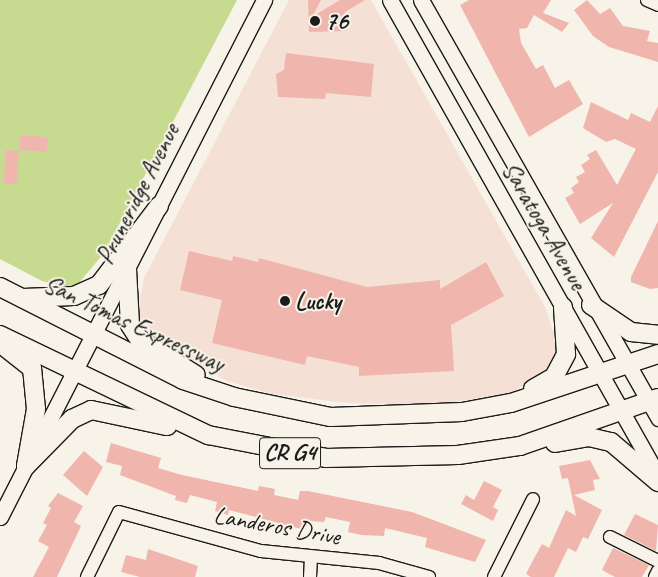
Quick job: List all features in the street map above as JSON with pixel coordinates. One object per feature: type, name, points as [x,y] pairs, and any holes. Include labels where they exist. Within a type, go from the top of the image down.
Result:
[{"type":"highway","points":[[21,298],[74,296],[99,285],[159,206]]},
{"type":"highway","points":[[127,269],[130,325],[139,339],[234,396]]},
{"type":"highway","name":"San Tomas Expressway","points":[[0,287],[93,336],[183,380],[234,396],[331,416],[373,418],[462,412],[511,403],[601,376],[658,354]]},
{"type":"highway","points":[[591,305],[631,332],[658,335]]},
{"type":"highway","points":[[511,403],[554,377],[566,354],[563,307]]},
{"type":"highway","name":"CR G4","points":[[0,335],[74,373],[208,435],[284,452],[352,459],[520,446],[652,400]]},
{"type":"highway","points":[[0,343],[32,368],[36,409],[26,466]]},
{"type":"highway","points":[[26,466],[72,419],[91,410],[208,435]]},
{"type":"highway","points":[[520,446],[600,438],[624,449],[658,482]]},
{"type":"main road","name":"Pruneridge Avenue","points":[[0,517],[264,0]]},
{"type":"main road","name":"Saratoga Avenue","points":[[390,0],[658,476]]},
{"type":"main road","name":"Saratoga Avenue","points":[[420,0],[625,367],[652,400],[658,418]]},
{"type":"street","points":[[647,0],[658,5]]},
{"type":"street","points":[[494,577],[533,499]]},
{"type":"street","name":"Landeros Drive","points":[[87,577],[119,512],[214,540],[311,560],[379,563],[429,577]]},
{"type":"street","points":[[610,537],[658,561]]},
{"type":"street","points":[[310,577],[311,560]]},
{"type":"street","points":[[655,577],[658,571]]},
{"type":"shaded area","points":[[289,0],[371,0],[545,307],[559,349],[545,373],[511,393],[435,405],[347,403],[273,394],[227,381],[144,334],[138,311],[144,278]]},
{"type":"green space","points":[[0,0],[237,0],[104,253],[78,284],[68,287],[42,281],[0,259]]},
{"type":"building","points":[[308,0],[321,0],[312,17],[340,0],[365,0],[345,12],[345,31],[309,32]]},
{"type":"building","points":[[469,0],[551,0],[543,13],[569,23],[562,32],[534,15],[527,28],[519,29],[521,43],[536,69],[543,65],[555,88],[569,80],[583,104],[529,137],[460,5]]},
{"type":"building","points":[[587,0],[600,14],[610,8],[623,26],[650,31],[647,41],[658,43],[658,62],[609,47],[593,36],[574,10]]},
{"type":"building","points":[[286,53],[374,64],[371,97],[326,93],[325,99],[278,97],[276,74],[284,70]]},
{"type":"building","points":[[591,102],[628,120],[631,113],[650,122],[658,106],[658,172],[614,257],[591,238],[613,203],[580,224],[565,198],[574,193],[571,188],[579,182],[576,177],[585,172],[581,165],[590,159],[587,155],[596,150],[617,185],[636,149],[615,139],[606,142],[583,128]]},
{"type":"building","points":[[20,135],[48,137],[47,152],[19,150]]},
{"type":"building","points":[[6,150],[19,151],[17,184],[4,183]]},
{"type":"building","points":[[658,221],[658,288],[650,289],[631,282],[631,277]]},
{"type":"building","points":[[189,251],[232,261],[233,256],[258,262],[259,258],[367,287],[440,280],[440,289],[486,262],[504,296],[451,325],[454,371],[359,376],[359,367],[307,356],[305,365],[212,343],[222,300],[180,290]]},
{"type":"building","points":[[111,443],[161,458],[158,468],[182,475],[258,491],[259,486],[275,489],[274,495],[298,500],[300,491],[308,491],[412,512],[486,540],[475,562],[425,547],[427,538],[385,528],[384,536],[361,535],[348,532],[350,522],[326,517],[324,522],[308,521],[305,530],[229,510],[228,515],[215,511],[217,502],[190,495],[187,503],[175,500],[176,496],[120,475],[122,466],[106,462]]},
{"type":"building","points":[[84,451],[103,467],[87,496],[63,475]]},
{"type":"building","points":[[590,460],[600,479],[593,480],[595,490],[574,495],[602,510],[588,539],[583,537],[576,552],[568,548],[554,577],[531,577],[526,574],[532,562],[542,544],[549,548],[566,510],[576,516],[568,478],[562,479],[559,466]]},
{"type":"building","points":[[484,481],[502,490],[493,507],[498,510],[493,521],[461,504],[466,495],[474,500]]},
{"type":"building","points":[[58,493],[83,506],[74,522],[81,526],[57,577],[33,577],[49,547],[38,541],[47,525],[43,523],[51,508],[48,506]]},
{"type":"building","points":[[635,514],[658,525],[656,551],[624,535]]},
{"type":"building","points":[[613,548],[649,565],[642,577],[615,577],[602,570]]},
{"type":"building","points":[[148,549],[198,566],[195,577],[140,577],[121,572],[126,555],[146,560]]},
{"type":"place","name":"76","points":[[315,21]]},
{"type":"place","name":"Lucky","points":[[285,301]]}]
